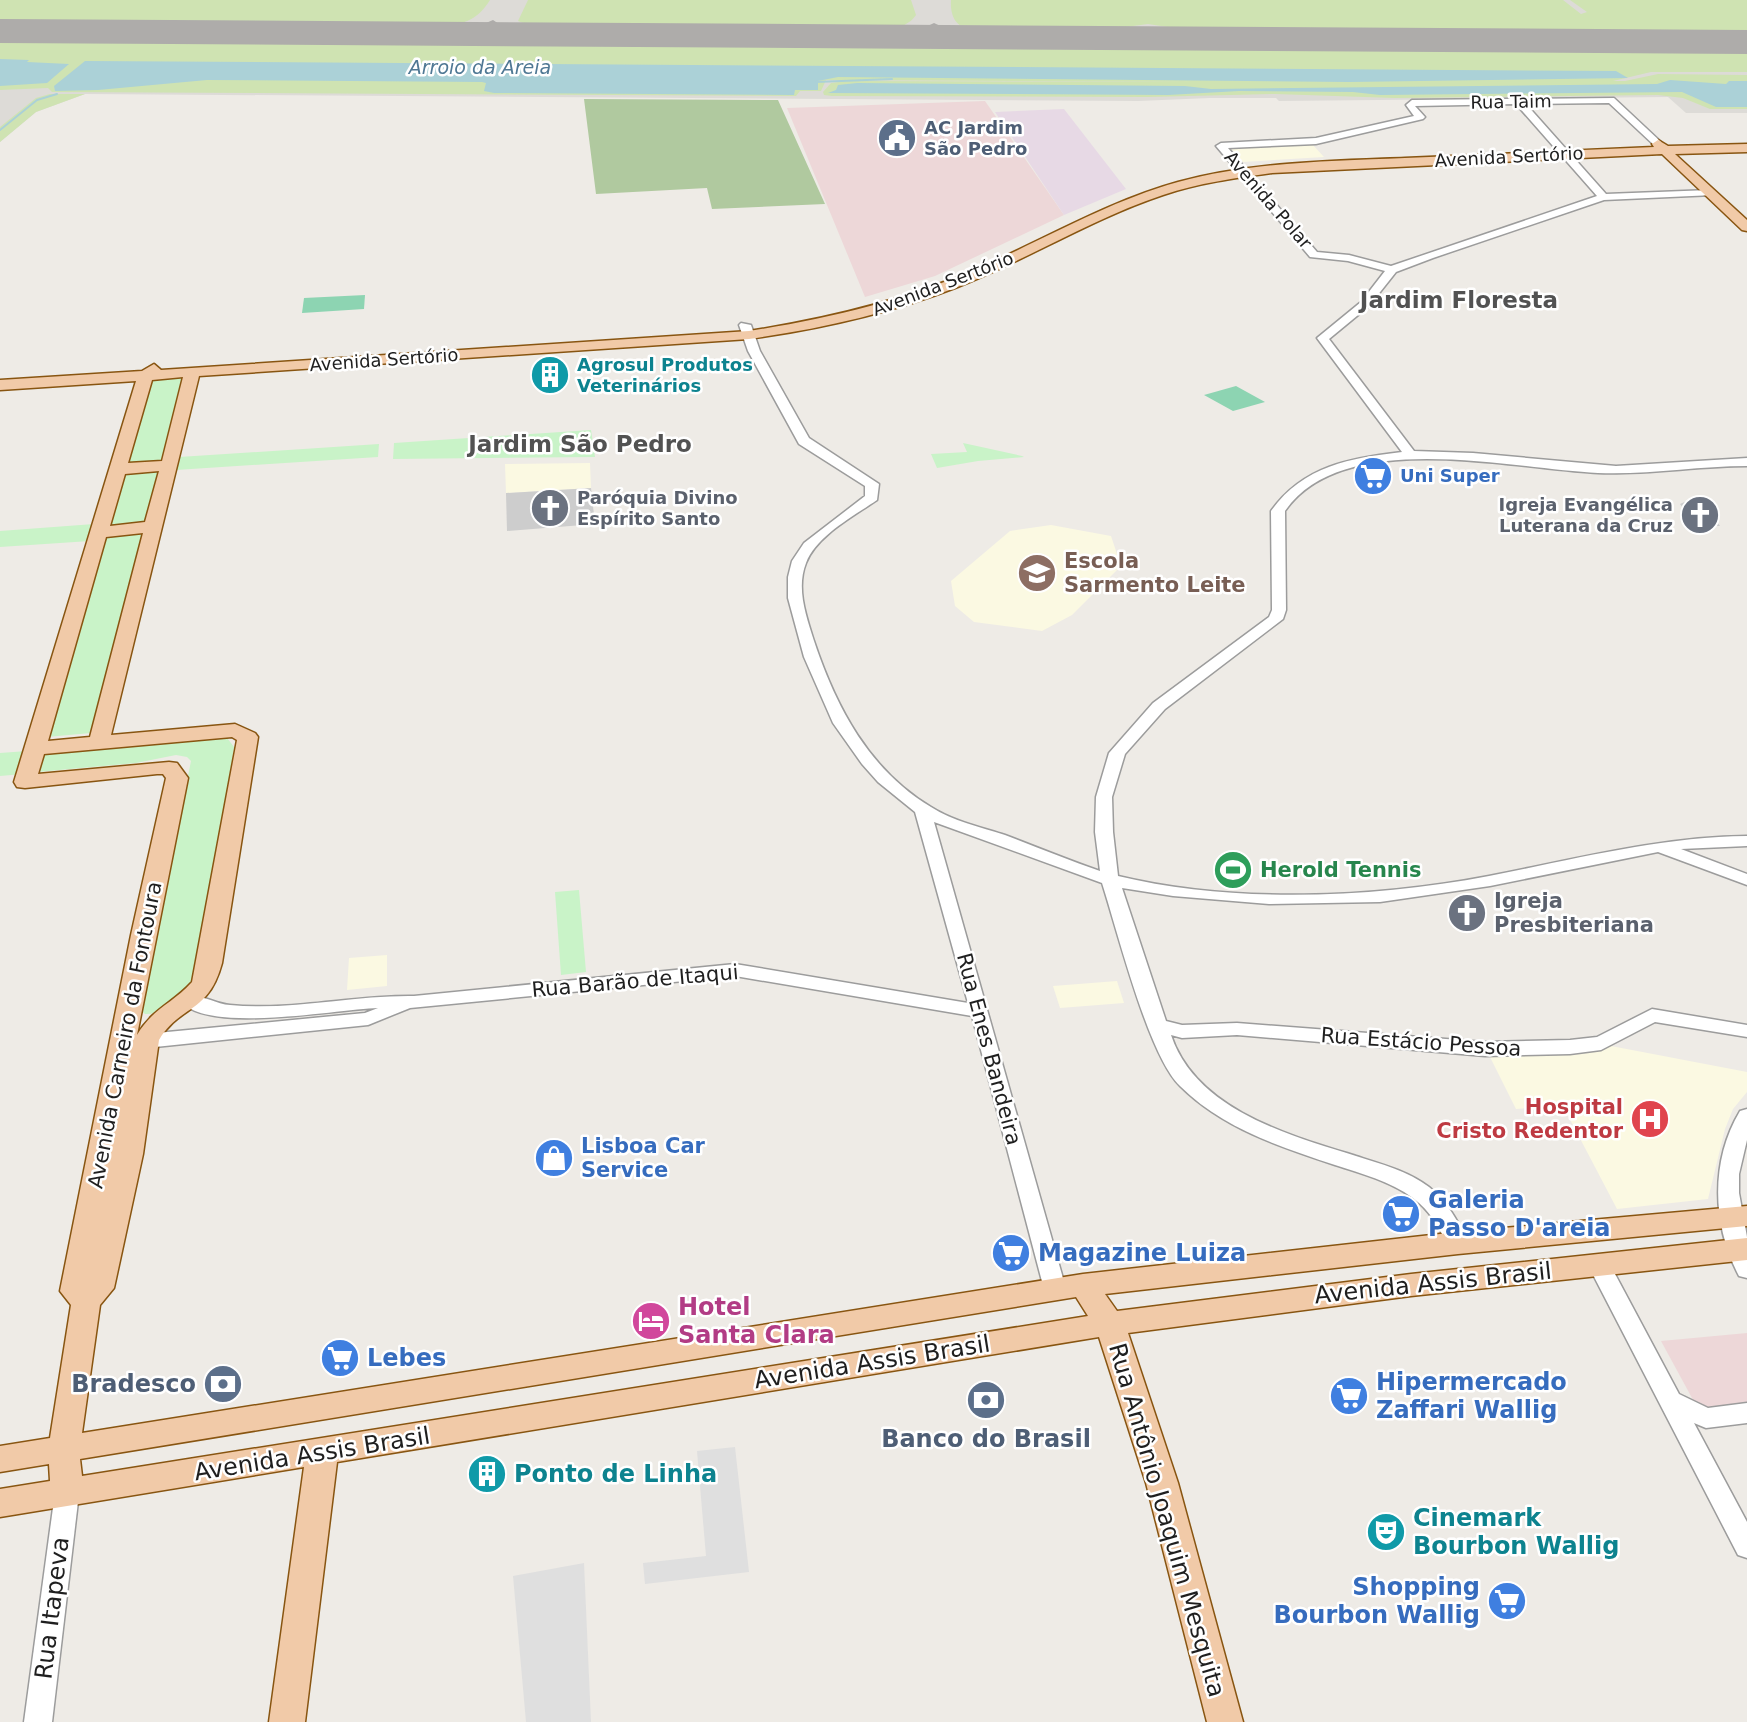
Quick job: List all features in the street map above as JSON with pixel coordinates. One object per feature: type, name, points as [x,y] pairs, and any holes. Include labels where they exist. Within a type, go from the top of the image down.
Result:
[{"type":"main road","name":"Avenida Sertório","points":[[0,378],[169,363],[444,349],[704,331],[800,328],[878,311],[978,274],[1126,204],[1240,169],[1747,142]]},
{"type":"main road","name":"Avenida Sertório","points":[[1660,147],[1747,148]]},
{"type":"main road","points":[[1660,147],[1747,227]]},
{"type":"main road","name":"Avenida Sertório","points":[[0,385],[192,373],[747,330]]},
{"type":"main road","points":[[169,363],[145,376],[34,748],[99,742],[192,373]]},
{"type":"main road","points":[[119,469],[169,464]]},
{"type":"main road","points":[[100,532],[154,527]]},
{"type":"main road","name":"Avenida Carneiro da Fontoura","points":[[99,742],[235,730],[248,737],[213,949],[204,984],[190,1000],[157,1022],[134,1042]]},
{"type":"main road","name":"Avenida Carneiro da Fontoura","points":[[34,748],[25,782],[169,768],[175,772],[176,788],[134,1042],[129,1154],[99,1288],[86,1301],[64,1450],[67,1493]]},
{"type":"main road","name":"Avenida Assis Brasil","points":[[0,1459],[1069,1287],[1458,1244],[1738,1217]]},
{"type":"main road","name":"Avenida Assis Brasil","points":[[0,1503],[1110,1324],[1344,1293],[1599,1265],[1745,1257]]},
{"type":"main road","name":"Rua Antônio Joaquim Mesquita","points":[[1069,1287],[1110,1324],[1162,1483],[1225,1722]]},
{"type":"main road","points":[[287,1722],[321,1452]]},
{"type":"street","name":"Rua Taim","points":[[1221,146],[1316,141],[1420,117],[1411,103],[1611,100],[1660,147]]},
{"type":"street","points":[[1519,102],[1603,197]]},
{"type":"street","name":"Avenida Polar","points":[[1221,146],[1314,255],[1349,258],[1392,270]]},
{"type":"street","points":[[1410,455],[1323,338],[1365,304],[1392,270],[1603,197],[1710,193]]},
{"type":"street","points":[[747,330],[754,351],[798,433],[814,447],[868,480],[874,490],[872,497],[810,542],[794,568],[794,596],[826,697],[839,723],[872,767],[923,809],[1119,889],[1136,884],[1247,899],[1353,899],[1486,882],[1658,846],[1704,840],[1747,841]]},
{"type":"street","points":[[1458,1244],[1445,1217],[1422,1193],[1393,1176],[1307,1148],[1232,1117],[1185,1080],[1160,1033],[1112,887],[1104,797],[1117,753],[1159,706],[1276,619],[1279,610],[1278,511],[1294,491],[1332,470],[1386,456],[1410,455],[1480,456],[1599,469],[1747,462]]},
{"type":"street","name":"Rua Enes Bandeira","points":[[923,809],[932,849],[980,1011],[1069,1287]]},
{"type":"street","points":[[1658,846],[1747,880]]},
{"type":"street","name":"Rua Barão de Itaqui","points":[[134,1042],[414,1002],[692,972],[735,970],[980,1011]]},
{"type":"street","name":"Rua Barão de Itaqui","points":[[190,1000],[211,1010],[369,1010]]},
{"type":"street","name":"Rua Estácio Pessoa","points":[[1160,1033],[1237,1030],[1485,1049],[1539,1049],[1601,1043],[1652,1015],[1747,1031]]},
{"type":"street","points":[[1745,1257],[1738,1217],[1726,1192],[1739,1132],[1747,1116]]},
{"type":"street","points":[[1599,1265],[1747,1547]]},
{"type":"street","points":[[1671,1401],[1706,1418],[1747,1413]]},
{"type":"street","points":[[1693,1442],[1706,1418]]},
{"type":"street","name":"Rua Itapeva","points":[[38,1722],[67,1493]]},
{"type":"shaded area","points":[[0,0],[1747,0],[1747,113],[1686,113],[1668,97],[1279,101],[1276,98],[1210,98],[1138,101],[85,94],[36,112],[0,142]]},
{"type":"shaded area","points":[[985,101],[1064,215],[935,276],[865,297],[787,108]]},
{"type":"shaded area","points":[[1064,109],[1126,189],[1064,215],[995,112]]},
{"type":"shaded area","points":[[1312,144],[1324,157],[1243,162],[1231,148]]},
{"type":"shaded area","points":[[590,463],[591,488],[506,493],[505,464]]},
{"type":"shaded area","name":"Paróquia Divino Espírito Santo","points":[[591,488],[595,524],[507,531],[506,493]]},
{"type":"shaded area","name":"Igreja Evangélica Luterana da Cruz","points":[[1689,500],[1702,504],[1720,526],[1698,526],[1680,504]]},
{"type":"shaded area","name":"Escola Sarmento Leite","points":[[1051,525],[1111,536],[1121,566],[1072,615],[1042,631],[974,622],[955,606],[951,581],[1010,531]]},
{"type":"shaded area","points":[[387,955],[387,986],[347,990],[349,958]]},
{"type":"shaded area","points":[[1117,981],[1124,1003],[1060,1008],[1053,986]]},
{"type":"shaded area","name":"Hospital Cristo Redentor","points":[[1611,1046],[1747,1072],[1747,1092],[1733,1109],[1725,1129],[1708,1199],[1617,1209],[1563,1106],[1516,1109],[1490,1057],[1589,1053]]},
{"type":"shaded area","points":[[1747,1333],[1747,1405],[1698,1409],[1661,1341]]},
{"type":"shaded area","points":[[735,1447],[749,1572],[645,1584],[643,1563],[706,1556],[697,1451]]},
{"type":"shaded area","points":[[584,1563],[591,1722],[526,1722],[513,1576]]},
{"type":"green space","points":[[0,0],[490,0],[475,17],[440,26],[0,24]]},
{"type":"green space","points":[[528,0],[911,0],[916,15],[905,24],[882,29],[550,28],[518,21]]},
{"type":"green space","points":[[951,0],[1563,0],[1581,14],[1587,12],[1570,0],[1747,0],[1747,35],[1194,31],[1148,24],[1096,31],[971,30],[955,20],[951,11]]},
{"type":"green space","points":[[0,39],[1747,50],[1747,72],[1651,72],[1613,81],[1658,74],[1747,75],[1747,109],[1710,109],[1683,98],[1658,95],[1395,98],[1275,94],[1147,97],[832,96],[824,95],[823,92],[831,83],[846,81],[1205,82],[826,80],[821,91],[800,91],[796,96],[52,92],[48,88],[0,90]]},
{"type":"green space","points":[[50,94],[85,94],[36,112],[0,142],[0,127],[36,98]]},
{"type":"green space","points":[[584,99],[778,100],[825,204],[712,209],[707,188],[596,194]]},
{"type":"green space","points":[[365,295],[364,309],[302,313],[304,298]]},
{"type":"green space","points":[[186,375],[91,733],[47,737],[151,378]]},
{"type":"green space","points":[[1236,386],[1265,402],[1233,411],[1204,395]]},
{"type":"green space","points":[[591,430],[595,457],[393,459],[394,443]]},
{"type":"green space","points":[[963,443],[1024,457],[937,468],[931,454],[967,452]]},
{"type":"green space","points":[[379,444],[378,457],[176,470],[179,457]]},
{"type":"green space","points":[[94,524],[90,541],[0,547],[0,531]]},
{"type":"green space","points":[[224,734],[234,747],[200,965],[192,982],[179,998],[163,1010],[145,1014],[141,1011],[191,761],[187,757],[176,755],[136,763],[37,772],[45,752]]},
{"type":"green space","points":[[27,751],[23,774],[0,776],[0,753]]},
{"type":"green space","points":[[579,890],[586,972],[561,975],[555,892]]},
{"type":"water","points":[[0,59],[69,64],[47,83],[0,86]]},
{"type":"water","points":[[85,61],[1616,71],[1628,78],[1349,82],[838,77],[818,81],[818,90],[795,90],[794,95],[494,93],[484,91],[486,83],[482,82],[207,80],[98,90],[55,91],[54,86]]},
{"type":"water","points":[[1670,80],[1726,84],[1729,81],[1747,81],[1747,107],[1716,107],[1682,92],[1380,95],[1353,92],[1239,91],[1168,95],[828,93],[836,90],[838,85],[857,83],[1185,86],[1211,89],[1657,84]]},
{"type":"waterway","name":"Arroio da Areia","points":[[816,82],[892,79]]},
{"type":"waterway","name":"Arroio da Areia","points":[[0,130],[37,100],[57,94]]},
{"type":"taxiway","points":[[454,34],[483,30],[493,25],[500,32],[520,35]]},
{"type":"taxiway","points":[[902,37],[921,35],[934,28],[945,34],[971,38]]},
{"type":"runway","points":[[0,31],[1747,42]]},
{"type":"place","name":"AC Jardim São Pedro","points":[[897,138]]},
{"type":"place","name":"Agrosul Produtos Veterinários","points":[[550,375]]},
{"type":"place","name":"Uni Super","points":[[1373,476]]},
{"type":"place","name":"Paróquia Divino Espírito Santo","points":[[550,508]]},
{"type":"place","name":"Igreja Evangélica Luterana da Cruz","points":[[1700,515]]},
{"type":"place","name":"Escola Sarmento Leite","points":[[1037,573]]},
{"type":"place","name":"Herold Tennis","points":[[1233,870]]},
{"type":"place","name":"Igreja Presbiteriana","points":[[1467,913]]},
{"type":"place","name":"Hospital Cristo Redentor","points":[[1650,1119]]},
{"type":"place","name":"Lisboa Car Service","points":[[554,1158]]},
{"type":"place","name":"Galeria Passo D'areia","points":[[1401,1214]]},
{"type":"place","name":"Magazine Luiza","points":[[1011,1253]]},
{"type":"place","name":"Hotel Santa Clara","points":[[651,1321]]},
{"type":"place","name":"Lebes","points":[[340,1358]]},
{"type":"place","name":"Bradesco","points":[[223,1384]]},
{"type":"place","name":"Hipermercado Zaffari Wallig","points":[[1349,1396]]},
{"type":"place","name":"Banco do Brasil","points":[[986,1400]]},
{"type":"place","name":"Ponto de Linha","points":[[487,1474]]},
{"type":"place","name":"Cinemark Bourbon Wallig","points":[[1386,1532]]},
{"type":"place","name":"Shopping Bourbon Wallig","points":[[1507,1601]]},
{"type":"district","name":"Jardim Floresta","points":[[1459,300]]},
{"type":"district","name":"Jardim São Pedro","points":[[580,444]]}]
